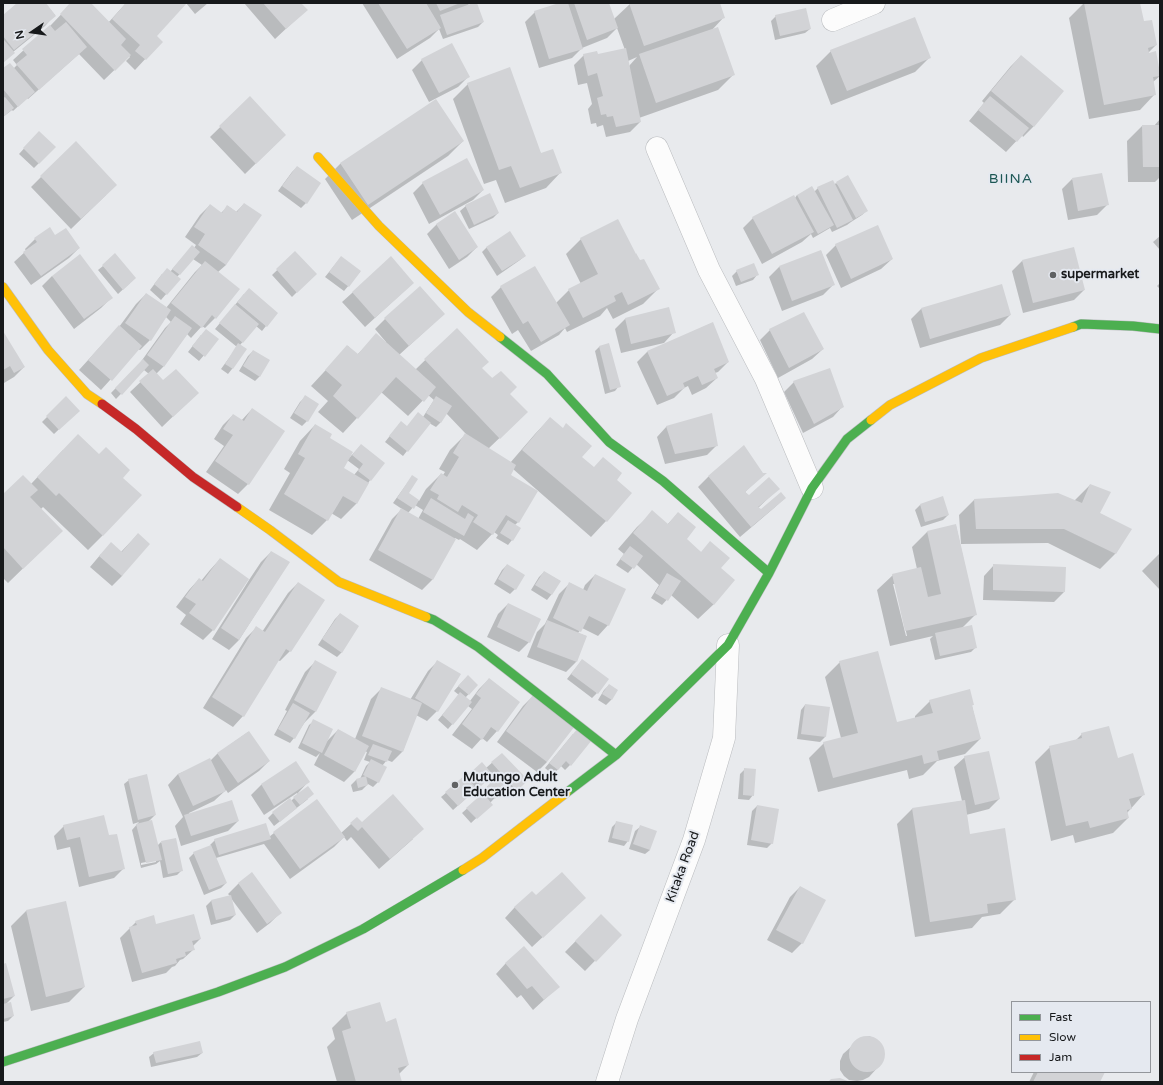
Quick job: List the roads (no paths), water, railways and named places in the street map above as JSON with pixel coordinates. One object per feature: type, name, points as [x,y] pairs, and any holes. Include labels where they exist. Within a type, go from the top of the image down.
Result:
[{"type":"street","points":[[833,20],[874,3]]},
{"type":"street","points":[[657,148],[709,270],[766,379],[812,488]]},
{"type":"street","points":[[318,157],[379,226],[468,312],[547,374],[609,442],[663,481],[769,574]]},
{"type":"street","points":[[3,287],[48,350],[86,394],[136,429],[193,477],[270,530],[339,582],[434,620],[478,647],[616,755]]},
{"type":"street","points":[[3,1062],[218,992],[285,967],[363,929],[482,858],[616,755],[728,645],[769,574],[812,488],[847,439],[890,405],[981,358],[1081,324],[1133,326],[1160,329]]},
{"type":"street","name":"Kitaka Road","points":[[607,1082],[627,1019],[694,840],[724,738],[728,645]]},
{"type":"place","name":"supermarket","points":[[1053,275]]},
{"type":"place","name":"Mutungo Adult Education Center","points":[[455,785]]},
{"type":"district","name":"BIINA","points":[[1011,179]]}]
